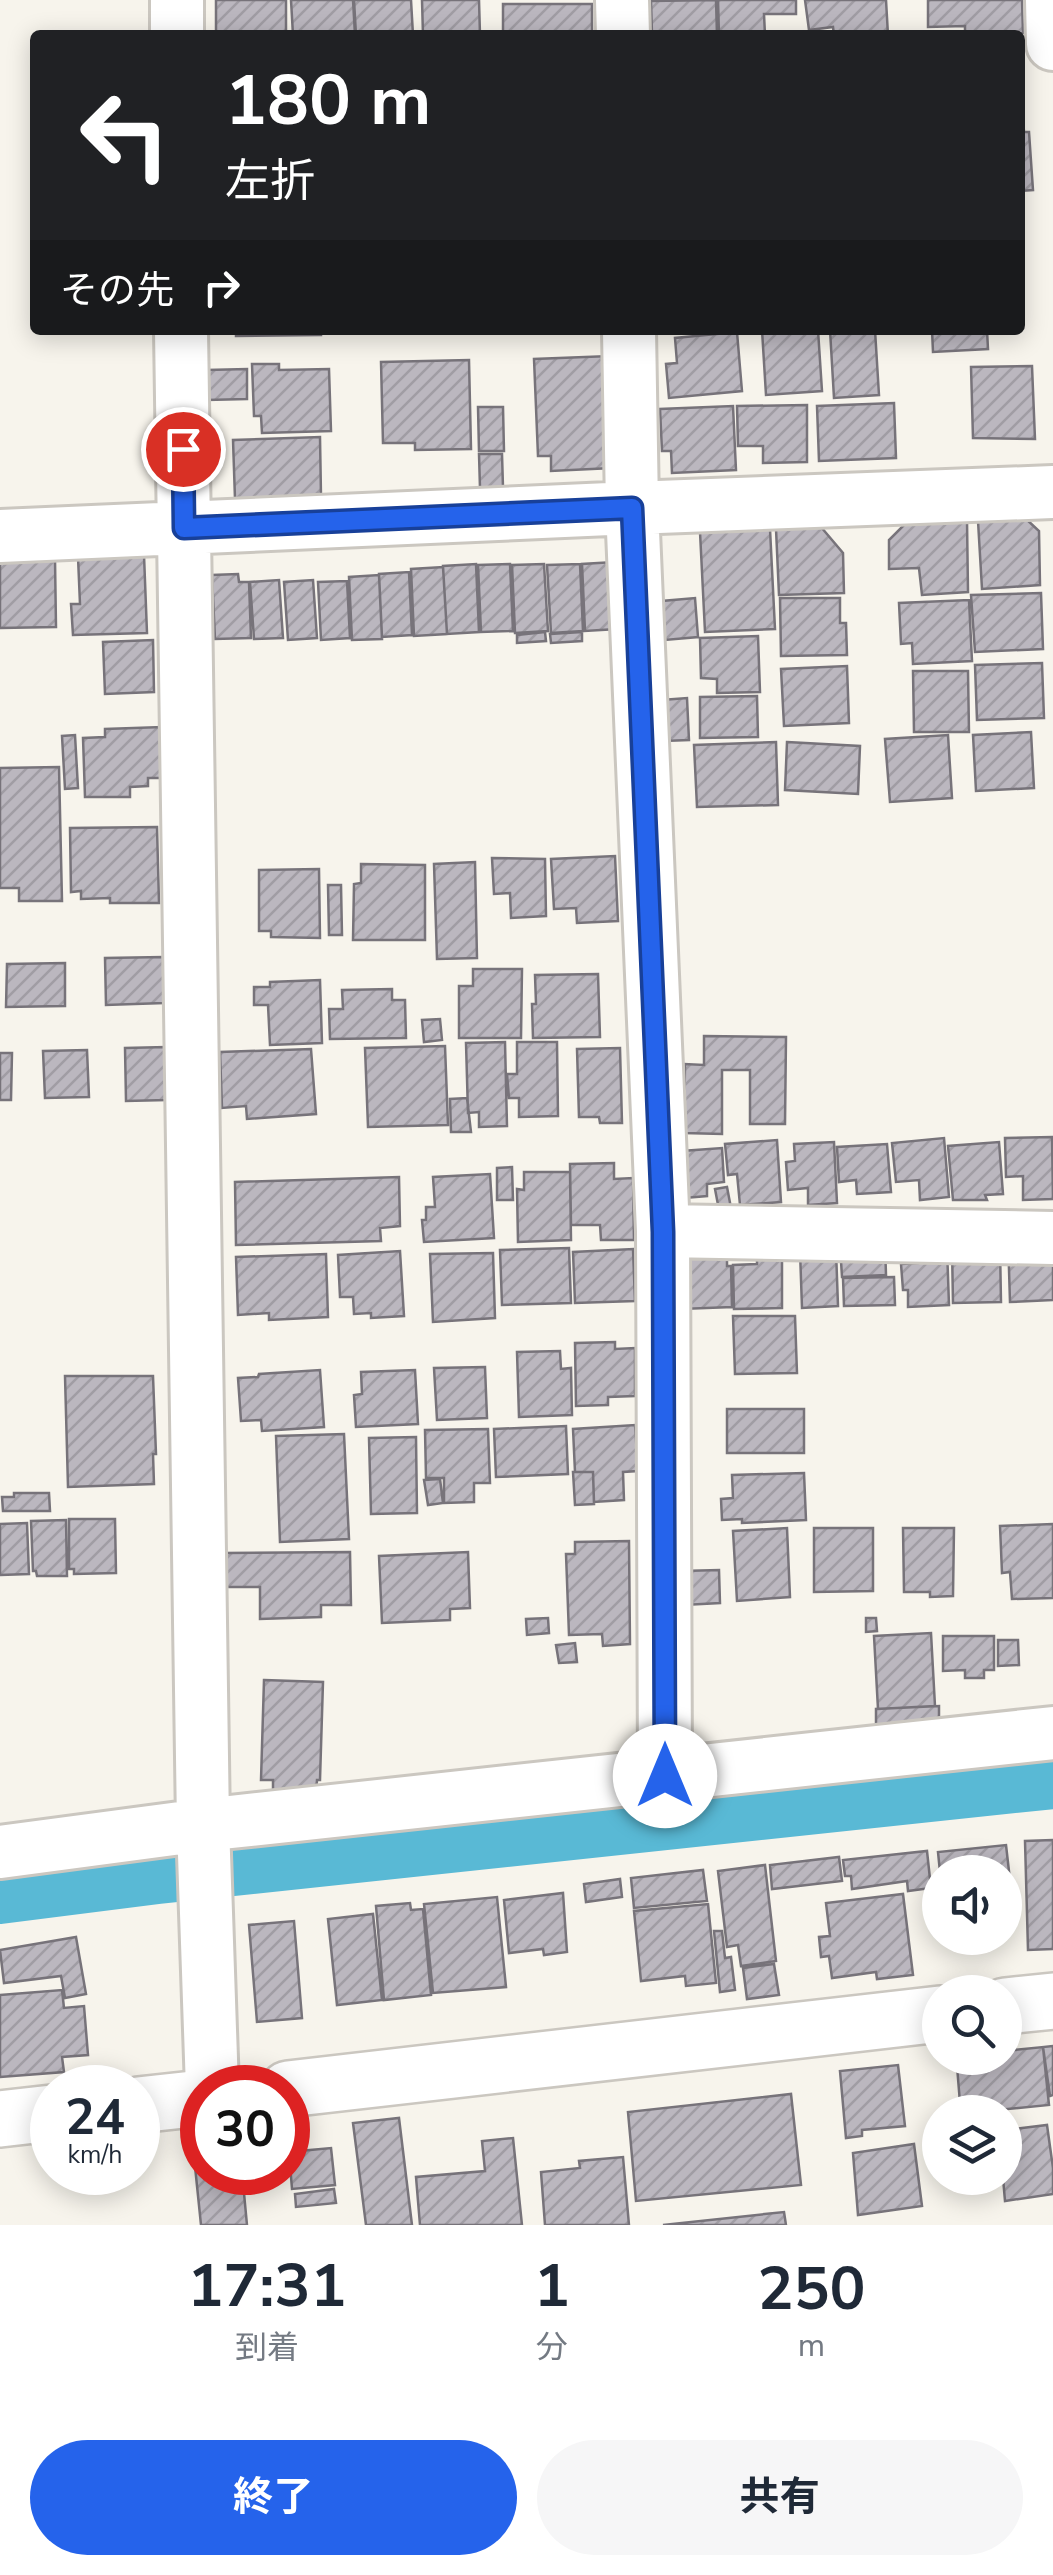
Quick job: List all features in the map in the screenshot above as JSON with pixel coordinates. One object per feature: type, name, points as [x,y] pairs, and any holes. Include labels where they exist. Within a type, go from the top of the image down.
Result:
[{"type":"street","points":[[176,0],[177,30]]},
{"type":"street","points":[[622,0],[623,30]]},
{"type":"street","points":[[1052,0],[1053,44]]},
{"type":"street","points":[[181,335],[203,1825],[211,2065]]},
{"type":"street","points":[[629,335],[632,508],[663,1232],[665,1776]]},
{"type":"street","points":[[0,536],[1053,492]]},
{"type":"street","points":[[663,1232],[1053,1238]]},
{"type":"street","points":[[0,1852],[203,1825],[1053,1733]]},
{"type":"street","points":[[1022,2004],[1053,2001]]},
{"type":"street","points":[[310,2086],[922,2016]]},
{"type":"street","points":[[0,2119],[30,2116]]},
{"type":"building","points":[[216,0],[286,0],[286,30],[216,30]]},
{"type":"building","points":[[291,0],[353,0],[355,30],[293,30]]},
{"type":"building","points":[[354,0],[411,0],[413,30],[356,30]]},
{"type":"building","points":[[422,0],[479,0],[480,30],[423,30]]},
{"type":"building","points":[[716,0],[717,30],[652,30],[651,1]]},
{"type":"building","points":[[718,0],[796,0],[796,14],[764,14],[765,30],[719,30]]},
{"type":"building","points":[[805,0],[886,0],[888,30],[809,30]]},
{"type":"building","points":[[928,0],[1022,0],[1023,30],[928,27]]},
{"type":"building","points":[[503,4],[592,4],[592,30],[503,30]]},
{"type":"building","points":[[1025,132],[1029,132],[1033,190],[1025,191]]},
{"type":"building","points":[[737,335],[742,391],[669,398],[666,364],[677,363],[675,338]]},
{"type":"building","points":[[762,335],[818,335],[822,391],[766,395]]},
{"type":"building","points":[[830,335],[875,335],[879,395],[834,398]]},
{"type":"building","points":[[932,335],[987,335],[988,349],[933,352]]},
{"type":"building","points":[[610,356],[612,468],[551,471],[551,456],[538,456],[534,359]]},
{"type":"building","points":[[469,360],[471,449],[415,450],[415,443],[383,443],[381,362]]},
{"type":"building","points":[[252,364],[279,364],[279,370],[329,369],[331,431],[262,433],[261,416],[254,416]]},
{"type":"building","points":[[1032,366],[1035,439],[973,438],[971,367]]},
{"type":"building","points":[[247,369],[247,399],[207,400],[207,370]]},
{"type":"building","points":[[894,403],[896,458],[819,461],[817,406]]},
{"type":"building","points":[[807,405],[807,462],[763,463],[763,446],[738,446],[737,406]]},
{"type":"building","points":[[733,406],[736,470],[672,473],[671,451],[662,451],[660,409]]},
{"type":"building","points":[[478,407],[503,407],[504,451],[479,451]]},
{"type":"building","points":[[320,437],[321,496],[235,499],[233,440]]},
{"type":"building","points":[[479,454],[502,454],[503,487],[480,488]]},
{"type":"building","points":[[1025,518],[1039,531],[1040,585],[982,589],[978,521]]},
{"type":"building","points":[[967,520],[968,592],[922,595],[919,568],[889,569],[889,540],[907,522]]},
{"type":"building","points":[[821,527],[843,553],[844,593],[779,595],[776,529]]},
{"type":"building","points":[[770,529],[775,629],[705,632],[700,532]]},
{"type":"building","points":[[144,555],[147,633],[73,635],[71,604],[80,604],[78,557]]},
{"type":"building","points":[[55,559],[56,627],[0,628],[0,560]]},
{"type":"building","points":[[614,562],[617,629],[585,631],[582,564]]},
{"type":"building","points":[[476,564],[479,632],[447,634],[443,566]]},
{"type":"building","points":[[510,564],[513,631],[481,632],[478,565]]},
{"type":"building","points":[[544,564],[548,631],[515,633],[512,565]]},
{"type":"building","points":[[580,564],[583,631],[551,633],[547,565]]},
{"type":"building","points":[[443,567],[447,634],[414,636],[411,569]]},
{"type":"building","points":[[409,572],[412,635],[382,637],[379,574]]},
{"type":"building","points":[[238,574],[239,582],[249,582],[251,638],[215,639],[212,575]]},
{"type":"building","points":[[379,575],[382,639],[352,640],[349,577]]},
{"type":"building","points":[[279,580],[283,638],[254,639],[250,582]]},
{"type":"building","points":[[313,580],[317,638],[288,640],[284,582]]},
{"type":"building","points":[[347,581],[350,638],[321,640],[318,582]]},
{"type":"building","points":[[1041,593],[1043,649],[975,652],[971,595]]},
{"type":"building","points":[[695,598],[698,637],[665,640],[662,601]]},
{"type":"building","points":[[780,598],[840,598],[840,623],[846,623],[847,655],[781,656]]},
{"type":"building","points":[[969,600],[972,661],[913,664],[912,643],[901,644],[899,603]]},
{"type":"building","points":[[545,632],[546,641],[517,643],[517,635]]},
{"type":"building","points":[[582,632],[582,641],[551,643],[550,634]]},
{"type":"building","points":[[758,636],[760,692],[717,693],[717,679],[701,678],[700,638]]},
{"type":"building","points":[[153,640],[154,692],[105,694],[103,642]]},
{"type":"building","points":[[1042,663],[1044,718],[977,720],[975,665]]},
{"type":"building","points":[[847,666],[849,723],[784,726],[781,669]]},
{"type":"building","points":[[913,671],[968,671],[969,732],[914,732]]},
{"type":"building","points":[[757,696],[758,737],[700,738],[700,697]]},
{"type":"building","points":[[687,698],[689,740],[664,741],[662,700]]},
{"type":"building","points":[[162,727],[163,778],[148,778],[148,786],[130,787],[130,797],[85,797],[83,738],[105,737],[105,729]]},
{"type":"building","points":[[1031,732],[1034,788],[976,791],[973,735]]},
{"type":"building","points":[[75,735],[78,788],[65,789],[62,736]]},
{"type":"building","points":[[948,735],[952,798],[890,802],[885,739]]},
{"type":"building","points":[[776,742],[778,805],[697,807],[694,745]]},
{"type":"building","points":[[787,742],[860,746],[858,794],[785,790]]},
{"type":"building","points":[[59,767],[62,901],[19,901],[19,888],[0,888],[0,768]]},
{"type":"building","points":[[157,827],[159,903],[110,903],[110,898],[81,899],[81,891],[71,892],[70,828]]},
{"type":"building","points":[[615,856],[618,921],[577,923],[576,908],[554,909],[551,859]]},
{"type":"building","points":[[492,858],[545,859],[546,916],[511,918],[510,893],[494,894]]},
{"type":"building","points":[[475,862],[477,958],[437,959],[434,864]]},
{"type":"building","points":[[361,864],[425,865],[425,940],[353,940],[354,884],[361,883]]},
{"type":"building","points":[[319,869],[320,938],[271,937],[271,931],[259,931],[259,870]]},
{"type":"building","points":[[328,885],[341,885],[342,935],[329,935]]},
{"type":"building","points":[[163,957],[164,1003],[106,1005],[105,958]]},
{"type":"building","points":[[65,963],[65,1006],[6,1007],[7,964]]},
{"type":"building","points":[[473,969],[522,969],[521,1038],[459,1038],[459,986],[473,986]]},
{"type":"building","points":[[598,974],[600,1037],[533,1038],[535,975]]},
{"type":"building","points":[[320,980],[322,1043],[270,1045],[268,1005],[254,1005],[254,987],[270,987],[270,982]]},
{"type":"building","points":[[392,989],[392,1000],[405,1000],[406,1038],[330,1039],[329,1009],[343,1009],[342,990]]},
{"type":"building","points":[[440,1019],[442,1040],[424,1042],[422,1020]]},
{"type":"building","points":[[704,1036],[786,1037],[785,1124],[750,1124],[750,1070],[722,1070],[722,1134],[684,1133],[685,1064],[704,1065]]},
{"type":"building","points":[[505,1042],[507,1126],[479,1127],[479,1112],[468,1113],[466,1043]]},
{"type":"building","points":[[517,1042],[557,1042],[558,1116],[519,1117],[519,1098],[509,1098],[507,1074],[517,1074]]},
{"type":"building","points":[[445,1046],[448,1125],[368,1127],[365,1048]]},
{"type":"building","points":[[166,1047],[167,1100],[126,1101],[125,1048]]},
{"type":"building","points":[[620,1048],[622,1123],[600,1123],[599,1117],[579,1117],[577,1049]]},
{"type":"building","points":[[311,1049],[316,1114],[247,1119],[246,1106],[222,1108],[220,1052]]},
{"type":"building","points":[[87,1050],[89,1097],[45,1098],[43,1051]]},
{"type":"building","points":[[0,1053],[12,1053],[11,1100],[0,1100]]},
{"type":"building","points":[[467,1098],[471,1132],[451,1132],[450,1099]]},
{"type":"building","points":[[1052,1137],[1053,1199],[1023,1200],[1023,1176],[1006,1177],[1005,1138]]},
{"type":"building","points":[[944,1138],[949,1197],[920,1200],[919,1180],[896,1182],[892,1143]]},
{"type":"building","points":[[777,1140],[781,1202],[740,1205],[737,1174],[728,1175],[725,1144]]},
{"type":"building","points":[[834,1142],[837,1203],[808,1205],[808,1188],[788,1190],[786,1162],[795,1161],[794,1144]]},
{"type":"building","points":[[999,1142],[1003,1194],[985,1195],[987,1200],[953,1200],[948,1146]]},
{"type":"building","points":[[887,1144],[891,1192],[857,1194],[856,1180],[839,1182],[837,1147]]},
{"type":"building","points":[[722,1148],[724,1182],[707,1184],[707,1196],[685,1198],[682,1151]]},
{"type":"building","points":[[614,1163],[614,1179],[633,1178],[634,1240],[601,1240],[600,1225],[571,1225],[570,1164]]},
{"type":"building","points":[[512,1167],[513,1200],[497,1200],[497,1168]]},
{"type":"building","points":[[524,1172],[570,1172],[571,1240],[518,1242],[517,1189],[524,1190]]},
{"type":"building","points":[[490,1174],[494,1238],[424,1242],[422,1220],[426,1220],[426,1207],[435,1207],[433,1177]]},
{"type":"building","points":[[399,1177],[400,1226],[380,1228],[381,1241],[236,1245],[235,1182]]},
{"type":"building","points":[[727,1187],[731,1208],[719,1210],[715,1189]]},
{"type":"building","points":[[1008,1237],[1053,1252],[1053,1300],[1010,1302]]},
{"type":"building","points":[[885,1243],[886,1275],[842,1277],[840,1245]]},
{"type":"building","points":[[1000,1247],[1001,1302],[953,1303],[952,1248]]},
{"type":"building","points":[[569,1248],[571,1303],[502,1305],[500,1250]]},
{"type":"building","points":[[947,1248],[949,1305],[908,1307],[901,1264],[918,1263],[917,1249]]},
{"type":"building","points":[[633,1249],[635,1301],[575,1303],[573,1252]]},
{"type":"building","points":[[757,1249],[782,1249],[782,1308],[734,1309],[733,1265],[757,1264]]},
{"type":"building","points":[[836,1250],[838,1306],[802,1308],[800,1251]]},
{"type":"building","points":[[400,1251],[404,1316],[371,1318],[371,1313],[354,1314],[353,1297],[340,1297],[338,1255]]},
{"type":"building","points":[[493,1253],[495,1318],[433,1322],[430,1254]]},
{"type":"building","points":[[727,1253],[732,1307],[681,1309],[679,1255]]},
{"type":"building","points":[[326,1254],[328,1317],[269,1320],[269,1313],[238,1315],[236,1257]]},
{"type":"building","points":[[894,1277],[895,1305],[844,1306],[843,1278]]},
{"type":"building","points":[[733,1316],[795,1316],[797,1373],[735,1374]]},
{"type":"building","points":[[615,1342],[615,1349],[635,1348],[635,1396],[608,1397],[608,1405],[576,1406],[575,1343]]},
{"type":"building","points":[[560,1351],[561,1369],[571,1368],[572,1415],[519,1417],[517,1352]]},
{"type":"building","points":[[485,1367],[487,1418],[437,1420],[434,1368]]},
{"type":"building","points":[[320,1370],[324,1427],[262,1431],[261,1420],[241,1421],[238,1378]]},
{"type":"building","points":[[415,1370],[418,1424],[356,1427],[354,1395],[362,1394],[361,1372]]},
{"type":"building","points":[[65,1376],[153,1376],[154,1484],[68,1487]]},
{"type":"building","points":[[727,1409],[804,1409],[804,1453],[727,1453]]},
{"type":"building","points":[[635,1425],[638,1471],[623,1472],[624,1500],[594,1502],[593,1472],[575,1472],[573,1429]]},
{"type":"building","points":[[566,1426],[568,1474],[496,1477],[494,1429]]},
{"type":"building","points":[[488,1429],[490,1483],[474,1483],[474,1502],[444,1503],[444,1478],[426,1478],[425,1430]]},
{"type":"building","points":[[344,1434],[349,1539],[280,1542],[276,1436]]},
{"type":"building","points":[[416,1437],[417,1513],[371,1514],[369,1438]]},
{"type":"building","points":[[573,1472],[593,1472],[594,1504],[575,1505]]},
{"type":"building","points":[[804,1473],[806,1520],[722,1520],[721,1499],[733,1498],[732,1475]]},
{"type":"building","points":[[440,1479],[443,1503],[428,1505],[424,1480]]},
{"type":"building","points":[[14,1493],[49,1493],[50,1511],[3,1511],[2,1497],[14,1497]]},
{"type":"building","points":[[69,1519],[115,1519],[116,1573],[74,1574],[74,1569],[69,1569]]},
{"type":"building","points":[[66,1520],[67,1576],[37,1576],[33,1571],[31,1521]]},
{"type":"building","points":[[27,1523],[29,1574],[0,1575],[0,1524]]},
{"type":"building","points":[[1053,1524],[1053,1598],[1012,1599],[1010,1572],[1002,1573],[1000,1526]]},
{"type":"building","points":[[787,1528],[790,1597],[737,1601],[733,1531]]},
{"type":"building","points":[[814,1528],[873,1528],[873,1591],[814,1592]]},
{"type":"building","points":[[903,1528],[954,1528],[953,1596],[904,1592]]},
{"type":"building","points":[[629,1541],[630,1644],[603,1646],[602,1634],[569,1635],[566,1554],[575,1554],[575,1542]]},
{"type":"building","points":[[350,1552],[351,1605],[321,1605],[321,1617],[260,1619],[260,1587],[224,1587],[224,1553]]},
{"type":"building","points":[[468,1552],[470,1608],[450,1609],[450,1620],[382,1623],[379,1556]]},
{"type":"building","points":[[719,1570],[720,1603],[684,1605],[682,1571]]},
{"type":"building","points":[[548,1618],[549,1633],[527,1635],[526,1619]]},
{"type":"building","points":[[866,1618],[876,1618],[877,1631],[866,1632]]},
{"type":"building","points":[[931,1633],[935,1706],[878,1709],[874,1636]]},
{"type":"building","points":[[943,1636],[994,1636],[994,1670],[984,1670],[984,1678],[965,1678],[965,1670],[943,1671]]},
{"type":"building","points":[[998,1640],[1018,1640],[1019,1665],[998,1666]]},
{"type":"building","points":[[575,1643],[577,1662],[559,1663],[556,1645]]},
{"type":"building","points":[[264,1680],[323,1682],[320,1780],[316,1794],[273,1792],[273,1780],[261,1780]]},
{"type":"building","points":[[939,1706],[939,1725],[876,1728],[876,1709]]},
{"type":"building","points":[[1053,1840],[1053,1949],[1028,1950],[1025,1841]]},
{"type":"building","points":[[1006,1845],[1007,1855],[938,1855],[938,1852]]},
{"type":"building","points":[[927,1851],[927,1855],[922,1855],[922,1889],[908,1891],[907,1881],[852,1889],[843,1860]]},
{"type":"building","points":[[839,1857],[842,1881],[772,1889],[770,1865]]},
{"type":"building","points":[[765,1865],[776,1961],[741,1966],[738,1945],[727,1947],[718,1871]]},
{"type":"building","points":[[703,1870],[707,1901],[634,1908],[631,1878]]},
{"type":"building","points":[[620,1879],[622,1897],[586,1902],[584,1884]]},
{"type":"building","points":[[563,1893],[567,1952],[544,1955],[543,1949],[509,1953],[504,1900]]},
{"type":"building","points":[[903,1894],[913,1975],[877,1979],[876,1972],[832,1978],[829,1956],[821,1957],[819,1937],[830,1936],[826,1903]]},
{"type":"building","points":[[497,1897],[506,1987],[433,1993],[424,1904]]},
{"type":"building","points":[[410,1903],[411,1910],[423,1909],[431,1995],[384,2000],[376,1906]]},
{"type":"building","points":[[708,1904],[716,1983],[686,1986],[685,1976],[641,1981],[634,1911]]},
{"type":"building","points":[[373,1914],[382,2000],[337,2005],[328,1919]]},
{"type":"building","points":[[294,1921],[302,2018],[257,2022],[249,1925]]},
{"type":"building","points":[[714,1931],[722,1931],[725,1958],[731,1957],[735,1990],[720,1992]]},
{"type":"building","points":[[76,1937],[86,1994],[65,1998],[61,1976],[4,1983],[0,1950]]},
{"type":"building","points":[[774,1964],[779,1995],[747,1999],[743,1968]]},
{"type":"building","points":[[62,1990],[64,2008],[84,2006],[88,2055],[62,2057],[63,2065],[30,2065],[30,2075],[0,2077],[0,1995]]},
{"type":"building","points":[[1053,2046],[1053,2095],[1050,2096],[1043,2047]]},
{"type":"building","points":[[1043,2047],[1049,2105],[1022,2108],[1022,2095],[959,2095],[958,2075],[1022,2075],[1022,2049]]},
{"type":"building","points":[[898,2065],[905,2126],[862,2130],[862,2136],[846,2138],[840,2071]]},
{"type":"building","points":[[791,2094],[801,2185],[636,2201],[628,2112]]},
{"type":"building","points":[[399,2118],[412,2225],[366,2225],[353,2123]]},
{"type":"building","points":[[1047,2125],[1053,2194],[1005,2201],[1004,2195],[1022,2195],[1022,2128]]},
{"type":"building","points":[[513,2138],[522,2225],[420,2225],[416,2177],[485,2171],[482,2141]]},
{"type":"building","points":[[914,2144],[922,2206],[858,2215],[853,2153]]},
{"type":"building","points":[[331,2148],[335,2185],[310,2187],[310,2150]]},
{"type":"building","points":[[623,2157],[629,2225],[545,2225],[541,2172],[580,2168],[579,2161]]},
{"type":"building","points":[[334,2189],[336,2203],[296,2207],[295,2195]]},
{"type":"building","points":[[198,2195],[244,2195],[247,2225],[201,2225]]},
{"type":"building","points":[[784,2212],[786,2225],[663,2225]]},
{"type":"waterway","points":[[0,1899],[1053,1784]]},
{"type":"route","points":[[183,449],[184,528],[632,508],[663,1232],[665,1776]]}]
